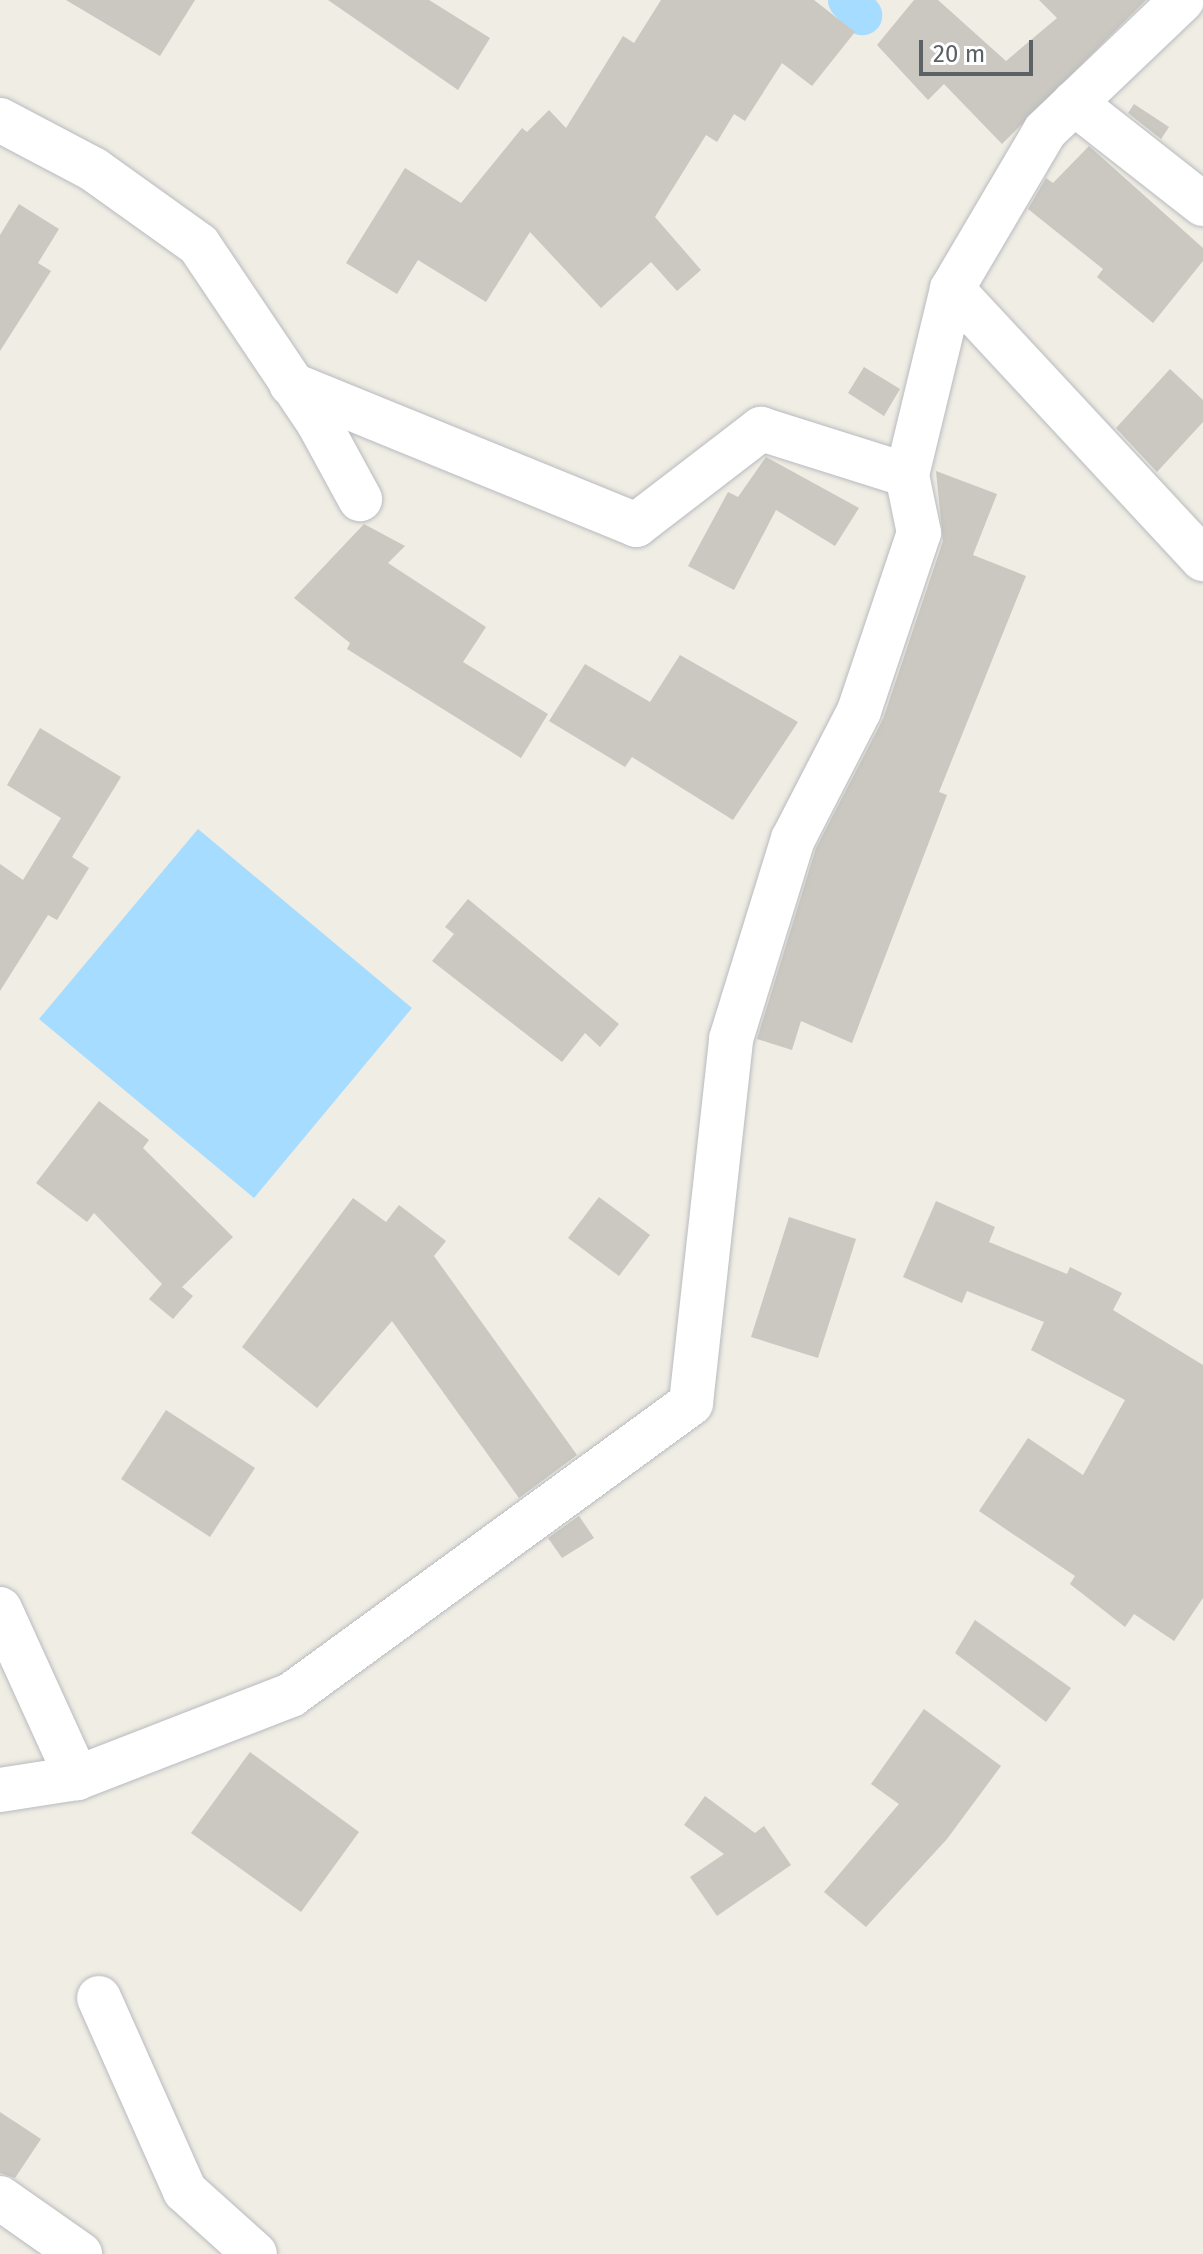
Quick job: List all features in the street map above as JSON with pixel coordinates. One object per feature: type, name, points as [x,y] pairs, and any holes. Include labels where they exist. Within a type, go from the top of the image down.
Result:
[{"type":"street","points":[[0,1790],[77,1778],[291,1695],[691,1403],[731,1039],[793,839],[859,711],[919,533],[907,475],[952,289],[1045,131],[1182,0]]},
{"type":"street","points":[[1074,103],[1203,204]]},
{"type":"street","points":[[0,120],[93,169],[199,245],[291,384],[360,499]]},
{"type":"street","points":[[952,289],[1203,559]]},
{"type":"street","points":[[291,384],[636,525],[761,429],[907,475]]},
{"type":"street","points":[[0,1609],[77,1778]]},
{"type":"street","points":[[99,1998],[185,2191],[255,2254]]},
{"type":"street","points":[[0,2198],[80,2254]]},
{"type":"water","points":[[198,829],[412,1008],[254,1198],[39,1019]]},
{"type":"building","points":[[66,0],[195,0],[160,56]]},
{"type":"building","points":[[328,0],[429,0],[490,38],[458,90]]},
{"type":"building","points":[[661,0],[814,0],[855,32],[812,86],[782,63],[745,121],[734,114],[717,142],[706,135],[655,217],[701,270],[677,291],[651,262],[601,308],[530,232],[486,302],[418,260],[397,294],[346,263],[405,168],[461,203],[522,128],[527,132],[549,110],[566,128],[623,36],[634,43]]},
{"type":"building","points":[[914,0],[938,0],[1006,61],[1057,18],[1039,0],[1146,0],[1002,144],[944,84],[928,100],[877,45]]},
{"type":"building","points":[[1134,104],[1169,127],[1161,139],[1128,113]]},
{"type":"building","points":[[1089,146],[1203,248],[1203,261],[1153,323],[1097,277],[1103,269],[1028,209],[1046,178],[1053,183]]},
{"type":"building","points":[[19,204],[59,229],[38,263],[51,271],[0,351],[0,235]]},
{"type":"building","points":[[864,367],[900,389],[884,416],[848,393]]},
{"type":"building","points":[[1170,369],[1203,400],[1203,422],[1157,472],[1116,428]]},
{"type":"building","points":[[766,457],[859,508],[835,546],[776,510],[734,590],[688,566],[728,492],[738,497]]},
{"type":"building","points":[[936,471],[997,494],[973,555],[1026,576],[939,792],[947,795],[852,1043],[801,1021],[792,1050],[757,1039],[816,848],[883,719],[943,541]]},
{"type":"building","points":[[364,524],[405,546],[388,563],[486,627],[463,662],[548,714],[521,758],[347,649],[350,643],[294,598]]},
{"type":"building","points":[[680,655],[798,722],[733,820],[632,757],[625,767],[549,721],[585,664],[650,702]]},
{"type":"building","points":[[40,728],[121,777],[72,857],[89,868],[57,920],[48,915],[0,991],[0,864],[23,880],[61,818],[7,785]]},
{"type":"building","points":[[468,899],[619,1024],[600,1047],[585,1033],[562,1062],[432,961],[454,934],[445,927]]},
{"type":"building","points":[[99,1101],[149,1140],[143,1148],[233,1237],[182,1287],[193,1296],[173,1319],[149,1299],[162,1284],[94,1213],[87,1222],[36,1183]]},
{"type":"building","points":[[599,1197],[650,1235],[619,1276],[568,1238]]},
{"type":"building","points":[[353,1198],[386,1222],[399,1205],[446,1241],[434,1256],[577,1455],[519,1498],[392,1321],[317,1408],[242,1347]]},
{"type":"building","points":[[936,1201],[995,1227],[989,1242],[1067,1274],[1070,1267],[1122,1293],[1113,1310],[1203,1365],[1203,1598],[1174,1641],[1134,1614],[1125,1627],[1070,1584],[1075,1576],[979,1511],[1028,1438],[1083,1475],[1125,1400],[1031,1350],[1044,1322],[967,1291],[962,1303],[903,1277]]},
{"type":"building","points":[[789,1217],[856,1239],[818,1358],[751,1337]]},
{"type":"building","points":[[166,1410],[255,1468],[210,1537],[121,1479]]},
{"type":"building","points":[[579,1516],[594,1538],[562,1558],[548,1538]]},
{"type":"building","points":[[975,1620],[1071,1688],[1046,1722],[955,1653]]},
{"type":"building","points":[[924,1709],[1001,1766],[947,1839],[866,1927],[824,1892],[899,1804],[871,1784]]},
{"type":"building","points":[[250,1752],[359,1832],[301,1912],[191,1833]]},
{"type":"building","points":[[705,1796],[755,1833],[764,1826],[791,1865],[717,1916],[690,1877],[724,1854],[684,1825]]},
{"type":"building","points":[[0,2112],[41,2139],[15,2178],[0,2173]]},
{"type":"waterway","points":[[848,0],[862,15]]}]
